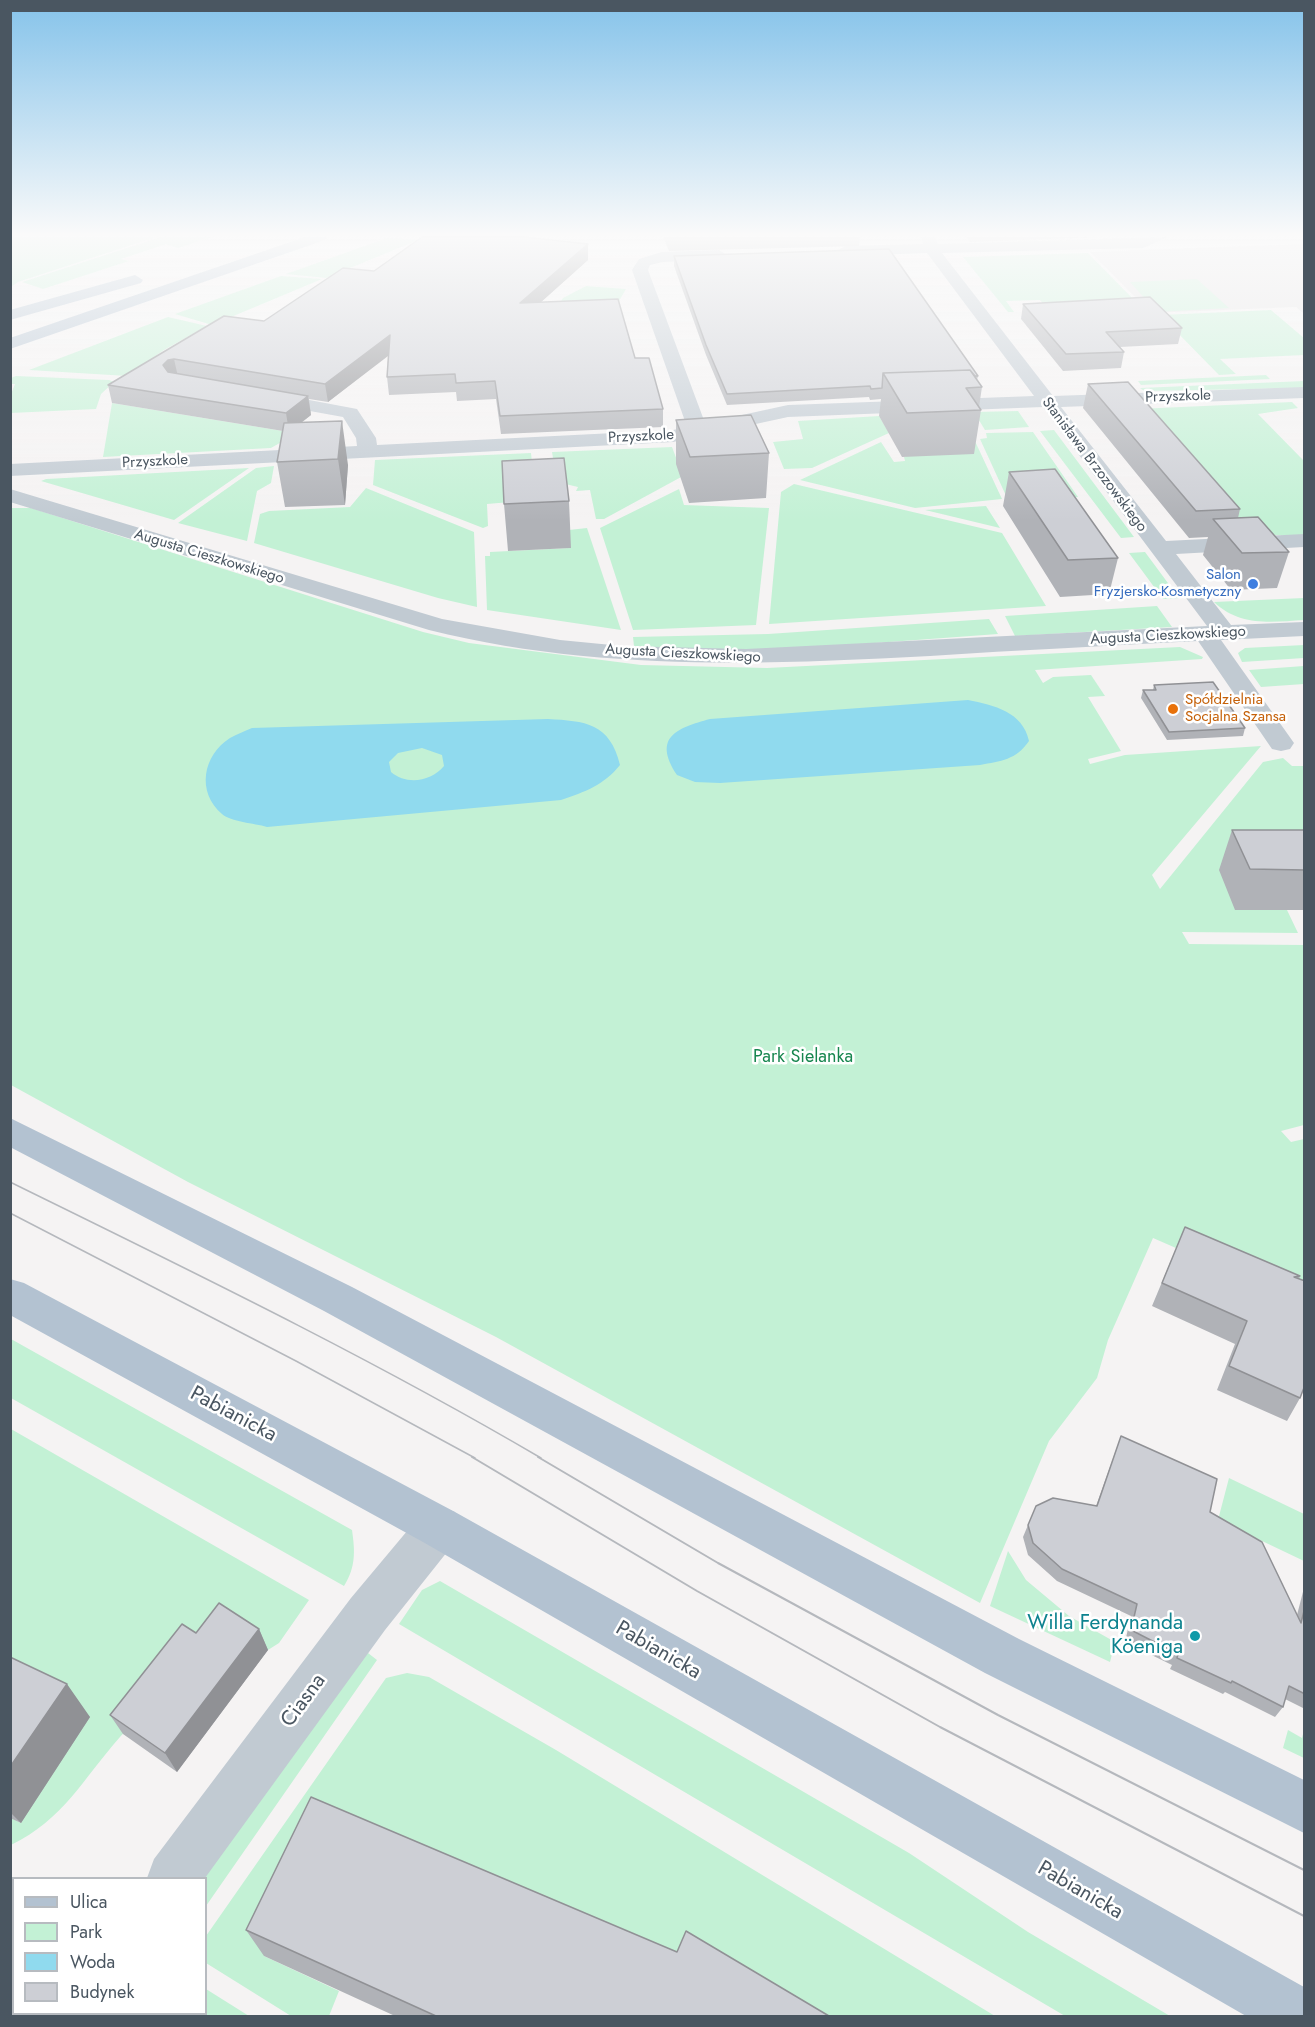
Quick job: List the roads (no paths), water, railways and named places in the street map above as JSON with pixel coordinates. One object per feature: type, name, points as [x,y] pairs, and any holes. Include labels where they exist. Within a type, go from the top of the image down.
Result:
[{"type":"main road","points":[[10,344],[46,332]]},
{"type":"main road","points":[[10,359],[78,332]]},
{"type":"main road","points":[[10,1131],[338,1299],[1002,1656],[1305,1806]]},
{"type":"main road","name":"Pabianicka","points":[[10,1294],[439,1527],[1300,2016]]},
{"type":"street","points":[[662,332],[698,431]]},
{"type":"street","name":"Stanisława Brzozowskiego","points":[[994,332],[1158,548],[1214,633],[1281,743]]},
{"type":"street","name":"Przyszkole","points":[[10,470],[673,436],[788,411],[1305,392]]},
{"type":"street","points":[[254,396],[350,413],[366,438],[368,450]]},
{"type":"street","name":"Augusta Cieszkowskiego","points":[[12,496],[396,614],[476,635],[631,654],[768,658],[1305,629]]},
{"type":"street","points":[[1158,548],[1305,540]]},
{"type":"street","name":"Ciasna","points":[[174,1877],[361,1624],[439,1527]]},
{"type":"water","points":[[968,700],[988,704],[1014,717],[1026,731],[1029,741],[1013,756],[980,765],[720,783],[695,782],[677,775],[667,751],[668,743],[678,731],[710,719]]},
{"type":"water","points":[[548,719],[573,721],[594,727],[603,733],[616,751],[620,765],[594,787],[561,800],[267,827],[226,817],[214,805],[208,795],[206,785],[209,764],[221,745],[230,738],[252,728]],"holes":[[[422,748],[442,755],[444,766],[432,776],[411,780],[391,772],[389,762],[398,753]]]},
{"type":"tram line","points":[[10,1182],[345,1349],[541,1458]]},
{"type":"tram line","points":[[10,1213],[296,1361],[475,1458]]},
{"type":"tram line","points":[[472,1457],[697,1591],[940,1727],[1304,1916]]},
{"type":"tram line","points":[[538,1457],[718,1563],[998,1715],[1304,1870]]},
{"type":"place","name":"Salon Fryzjersko-Kosmetyczny","points":[[1253,584]]},
{"type":"place","name":"Spółdzielnia Socjalna Szansa","points":[[1173,709]]},
{"type":"place","name":"Willa Ferdynanda Köeniga","points":[[1195,1636]]},
{"type":"park label","name":"Park Sielanka","points":[[803,1058]]}]
